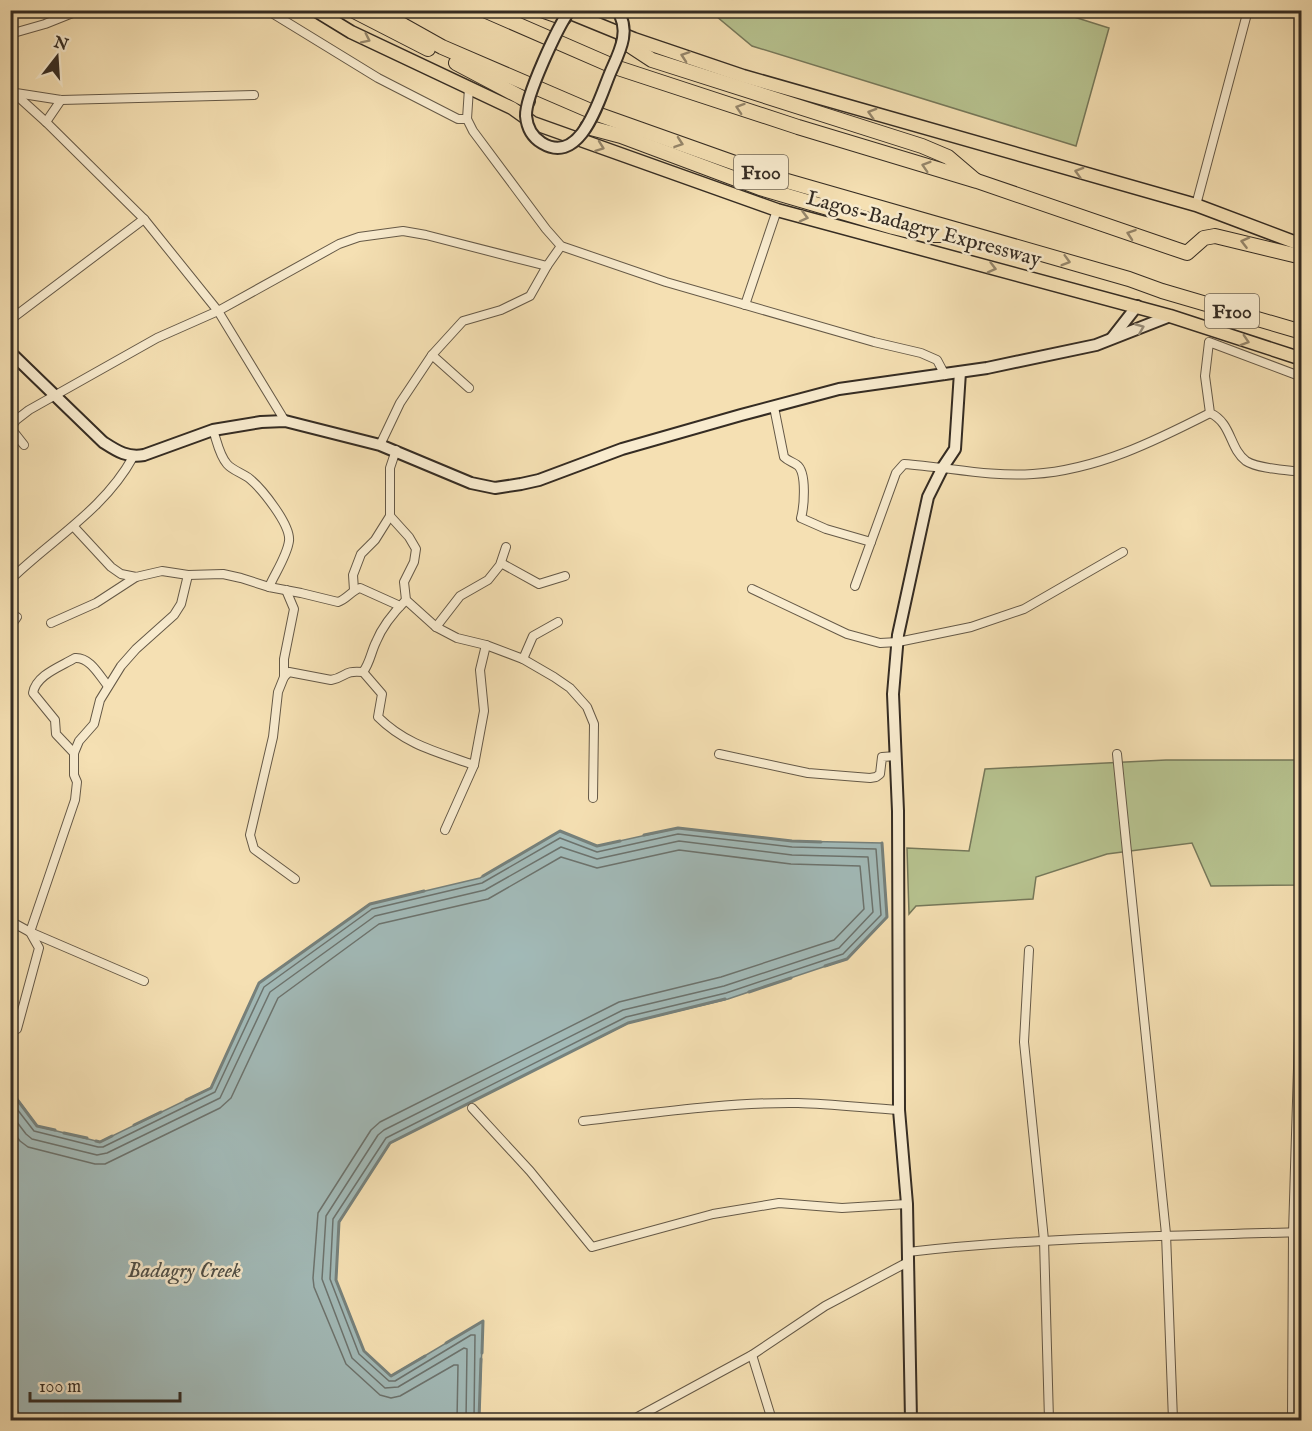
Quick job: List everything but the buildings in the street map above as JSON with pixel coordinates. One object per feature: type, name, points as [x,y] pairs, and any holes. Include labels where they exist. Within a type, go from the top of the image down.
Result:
[{"type":"highway","name":"F100","points":[[484,10],[615,67],[798,128],[977,182],[1187,253],[1204,238],[1215,237],[1302,256]]},
{"type":"highway","points":[[541,10],[566,13]]},
{"type":"highway","points":[[364,13],[528,101]]},
{"type":"highway","name":"Lagos-Badagry Expressway","points":[[364,13],[600,115],[780,179],[1129,279],[1302,332]]},
{"type":"highway","points":[[623,41],[652,60],[922,146],[948,157],[977,182]]},
{"type":"highway","points":[[586,127],[621,136],[760,188],[893,227],[941,236],[957,230]]},
{"type":"main road","name":"Lagos-Badagry Expressway","points":[[315,10],[351,32],[512,108],[533,123],[777,210],[1137,306],[1302,359]]},
{"type":"main road","points":[[617,10],[624,25],[623,41],[586,127],[579,138],[568,145],[554,147],[537,140],[527,125],[528,101],[566,13],[634,39],[743,76],[1196,205],[1302,245]]},
{"type":"main road","points":[[1109,340],[1137,306]]},
{"type":"main road","points":[[10,352],[104,442],[117,451],[133,457],[213,430],[261,422],[285,421],[329,430],[396,450],[471,483],[495,488],[539,480],[622,449],[839,389],[999,366],[1109,340],[1170,316]]},
{"type":"main road","points":[[911,1420],[906,1204],[899,1110],[898,822],[893,694],[898,642],[928,497],[955,449],[960,372]]},
{"type":"street","points":[[10,34],[45,24],[80,10]]},
{"type":"street","points":[[267,10],[378,78],[458,119],[467,119]]},
{"type":"street","points":[[1196,205],[1248,10]]},
{"type":"street","points":[[469,88],[467,119],[472,131],[561,246],[666,282],[874,342],[921,353],[937,360],[945,375]]},
{"type":"street","points":[[12,93],[61,100],[254,95]]},
{"type":"street","points":[[12,93],[46,122],[144,219],[218,312],[285,421]]},
{"type":"street","points":[[46,122],[61,100]]},
{"type":"street","points":[[745,305],[777,210]]},
{"type":"street","points":[[10,320],[144,219]]},
{"type":"street","points":[[24,445],[12,426],[29,410],[157,338],[218,312],[339,244],[359,237],[403,231],[547,266]]},
{"type":"street","points":[[380,445],[400,403],[432,355],[463,321],[501,310],[530,296],[561,246]]},
{"type":"street","points":[[1210,412],[1205,376],[1209,342],[1302,377]]},
{"type":"street","points":[[432,355],[469,388]]},
{"type":"street","points":[[774,407],[784,458],[798,465],[801,471],[804,507],[801,518],[826,529],[871,542]]},
{"type":"street","points":[[855,586],[896,473],[904,464],[992,473],[1033,474],[1067,469],[1116,456],[1152,442],[1210,412]]},
{"type":"street","points":[[1210,412],[1219,417],[1246,461],[1266,467],[1302,472]]},
{"type":"street","points":[[213,430],[220,455],[227,464],[248,477],[265,494],[288,531],[289,540],[286,550],[269,587]]},
{"type":"street","points":[[354,590],[353,575],[361,554],[375,540],[390,516],[390,468],[396,450]]},
{"type":"street","points":[[10,580],[74,527],[122,476],[133,457]]},
{"type":"street","points":[[363,672],[368,666],[376,640],[404,603],[404,582],[414,562],[416,549],[409,537],[390,516]]},
{"type":"street","points":[[74,527],[111,567],[122,574],[136,577]]},
{"type":"street","points":[[436,627],[460,596],[483,585],[501,563],[506,548]]},
{"type":"street","points":[[752,589],[847,634],[880,643],[898,642],[971,627],[1024,609],[1123,552]]},
{"type":"street","points":[[501,563],[539,584],[565,576]]},
{"type":"street","points":[[51,623],[96,603],[136,577],[162,571],[188,575],[223,574],[338,602],[360,588],[404,603],[436,627],[457,638],[486,645],[523,659],[570,688],[587,707],[594,724],[593,798]]},
{"type":"street","points":[[17,1029],[39,948],[30,932],[75,800],[77,782],[74,753],[79,741],[94,724],[100,700],[108,686],[136,649],[174,615],[181,604],[188,575]]},
{"type":"street","points":[[286,590],[294,609],[284,659],[284,677],[278,692],[273,737],[250,835],[254,849],[295,879]]},
{"type":"street","points":[[10,627],[16,617]]},
{"type":"street","points":[[523,659],[533,636],[558,622]]},
{"type":"street","points":[[445,830],[474,765],[484,711],[480,670],[486,645]]},
{"type":"street","points":[[74,753],[56,734],[55,720],[33,693],[35,684],[75,658],[81,658],[88,661],[108,686]]},
{"type":"street","points":[[284,677],[289,672],[297,672],[331,680],[348,672],[363,672],[382,694],[378,717],[390,729],[416,745],[474,765]]},
{"type":"street","points":[[719,754],[808,773],[870,778],[880,774],[882,757],[896,756]]},
{"type":"street","points":[[1117,754],[1166,1234],[1173,1420]]},
{"type":"street","points":[[10,921],[30,932],[144,981]]},
{"type":"street","points":[[1292,1420],[1302,937]]},
{"type":"street","points":[[1029,950],[1024,1042],[1044,1240],[1049,1420]]},
{"type":"street","points":[[583,1121],[752,1104],[797,1103],[899,1110]]},
{"type":"street","points":[[472,1108],[530,1171],[592,1247],[713,1214],[779,1203],[842,1208],[906,1204]]},
{"type":"street","points":[[632,1420],[752,1355],[825,1306],[908,1257],[1044,1240],[1166,1234],[1297,1233]]},
{"type":"street","points":[[752,1355],[772,1420]]},
{"type":"green space","points":[[1052,10],[1109,28],[1076,146],[752,46],[710,11]]},
{"type":"green space","points":[[1166,760],[1301,760],[1301,885],[1211,886],[1192,843],[1107,854],[1036,877],[1033,899],[916,906],[909,914],[907,848],[969,851],[985,769]]},
{"type":"water","name":"Badagry Creek","points":[[678,828],[792,841],[882,843],[887,917],[847,959],[728,999],[628,1023],[390,1143],[339,1222],[336,1280],[364,1351],[391,1376],[483,1321],[479,1420],[11,1420],[11,1090],[37,1126],[100,1142],[211,1088],[259,983],[370,904],[480,878],[560,831],[597,846]]},
{"type":"waterway","points":[[644,835],[678,828],[792,841],[821,842]]},
{"type":"waterway","points":[[483,876],[560,831],[597,846],[620,841]]},
{"type":"waterway","points":[[825,966],[847,959],[887,917],[882,843]]},
{"type":"waterway","points":[[186,1100],[211,1088],[259,983],[370,904],[424,891]]},
{"type":"waterway","points":[[749,992],[791,978]]},
{"type":"waterway","points":[[425,1356],[391,1376],[364,1351],[336,1280],[339,1222],[390,1143],[628,1023],[725,999]]},
{"type":"waterway","points":[[10,1090],[37,1126],[55,1130]]},
{"type":"waterway","points":[[134,1125],[161,1112]]},
{"type":"waterway","points":[[64,1133],[87,1138]]},
{"type":"waterway","points":[[96,1141],[100,1142],[112,1136]]},
{"type":"waterway","points":[[446,1343],[483,1321],[482,1353]]},
{"type":"waterway","points":[[479,1420],[481,1359]]},
{"type":"ferry route","points":[[10,1395],[22,1420]]}]
